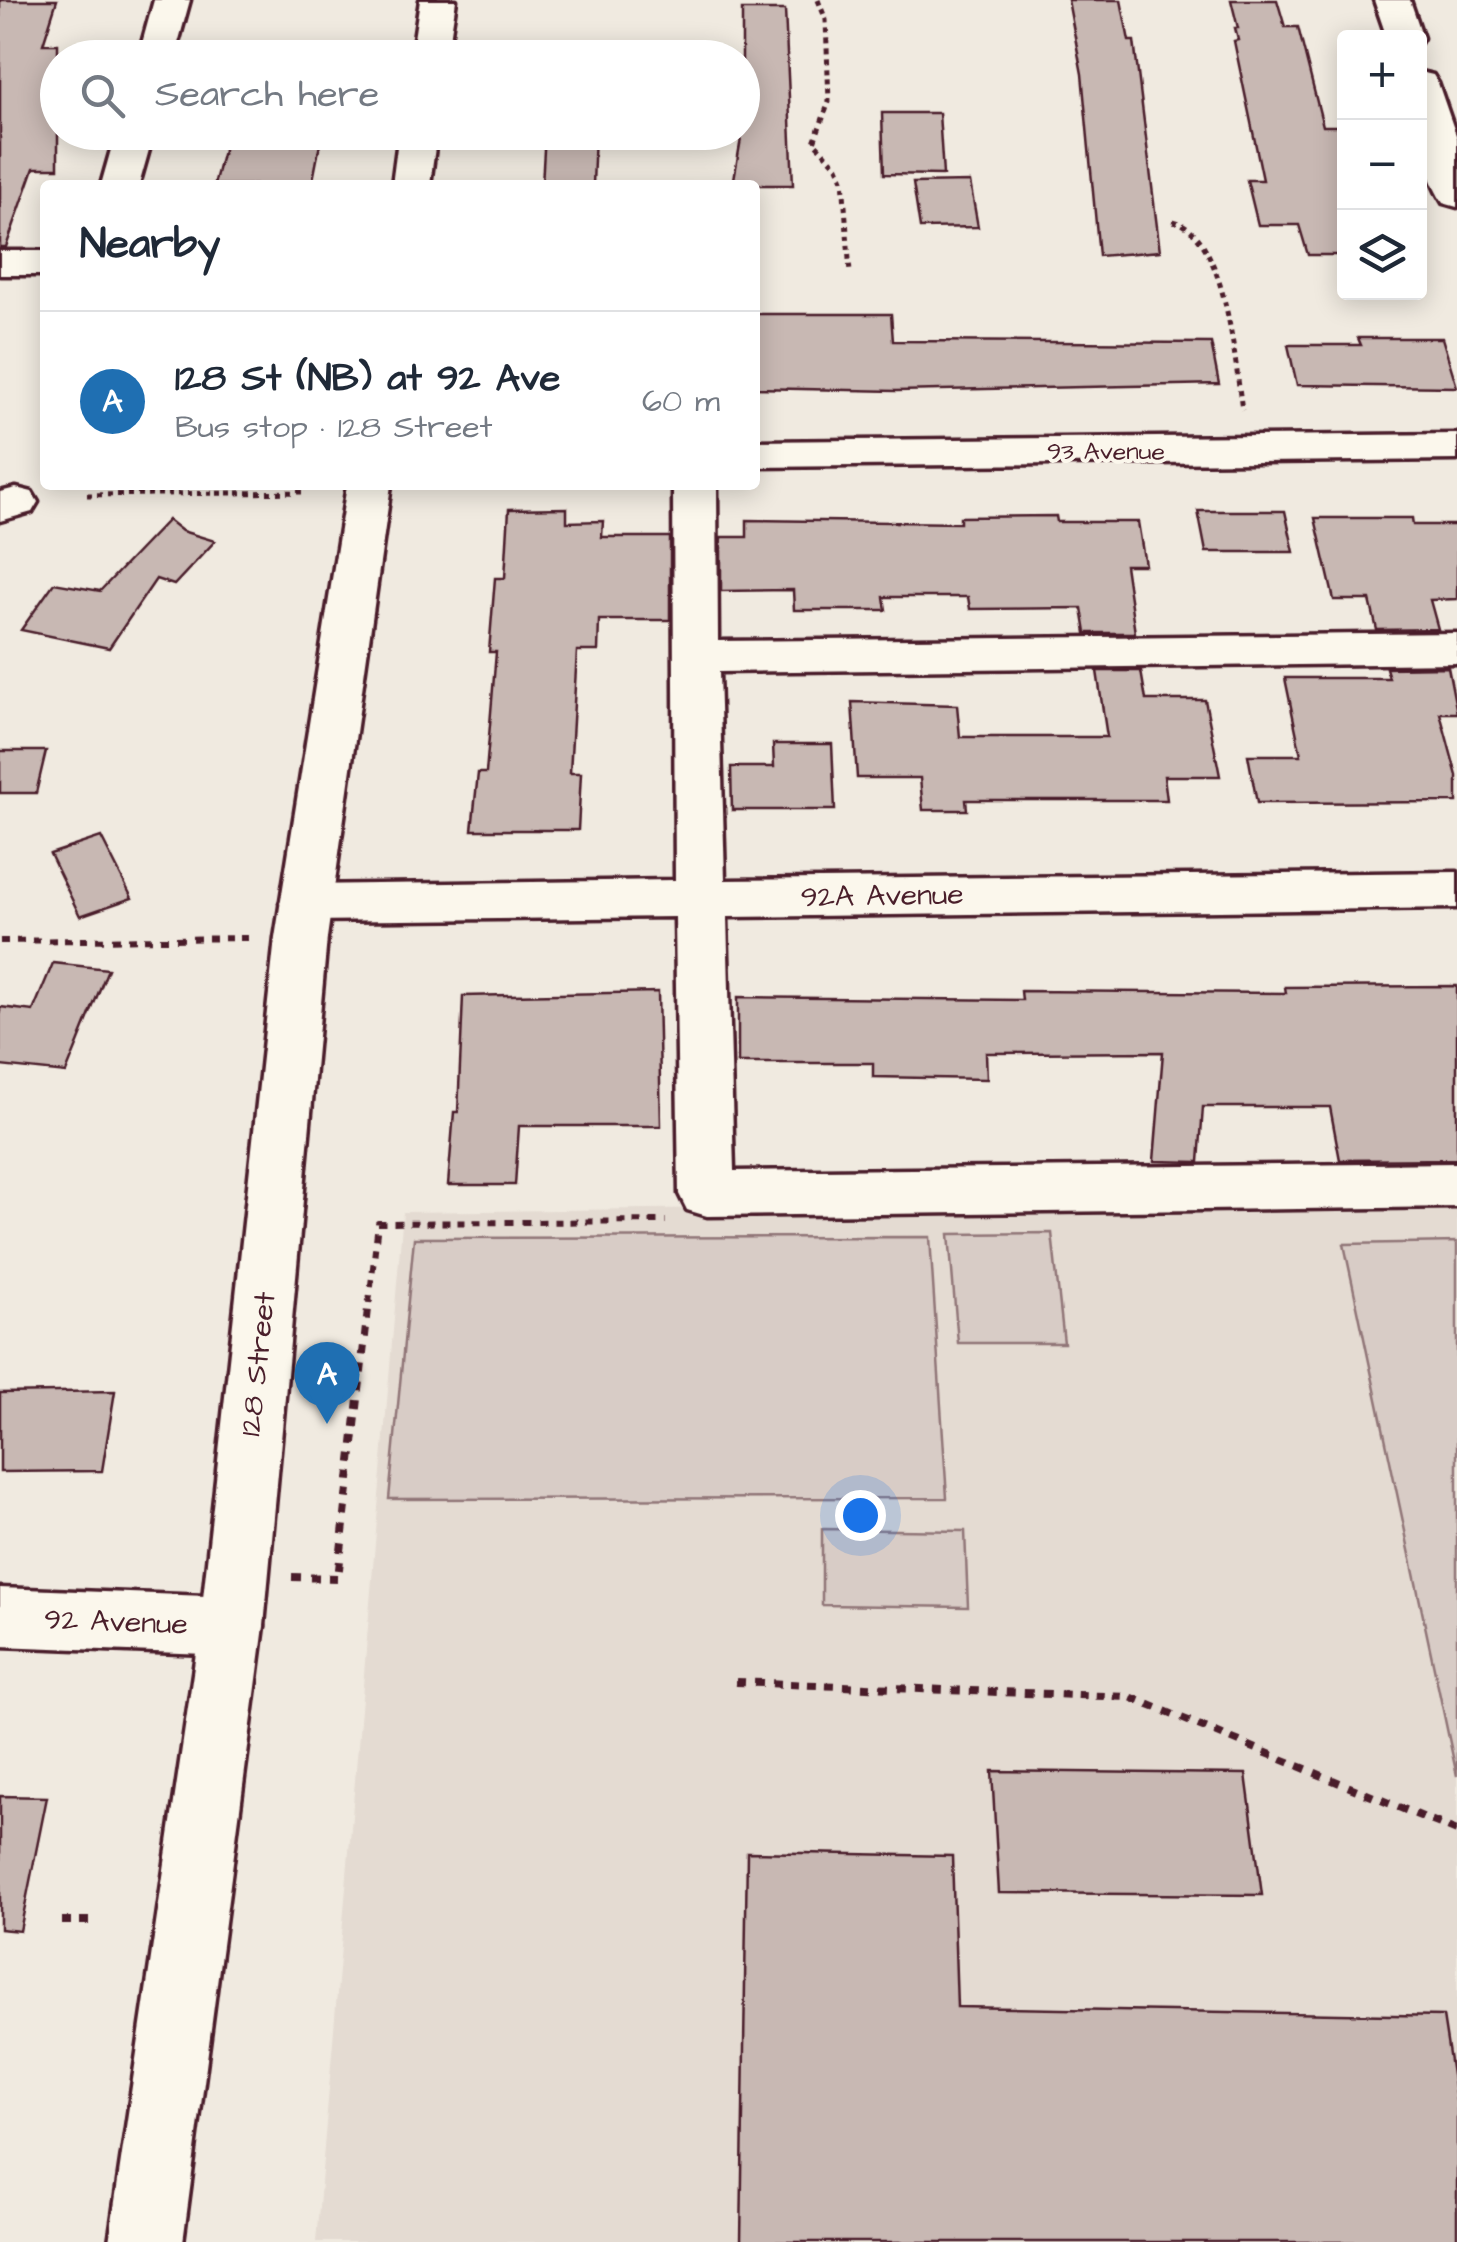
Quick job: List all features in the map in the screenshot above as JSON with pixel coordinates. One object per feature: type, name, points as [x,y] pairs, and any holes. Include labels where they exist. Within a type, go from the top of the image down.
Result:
[{"type":"street","points":[[161,40],[172,0]]},
{"type":"street","points":[[432,40],[438,0]]},
{"type":"street","points":[[1392,0],[1401,30]]},
{"type":"street","points":[[1427,95],[1445,127],[1457,195]]},
{"type":"street","points":[[121,180],[129,150]]},
{"type":"street","points":[[412,180],[416,150]]},
{"type":"street","points":[[0,263],[40,263]]},
{"type":"street","name":"93 Avenue","points":[[760,454],[1457,447]]},
{"type":"street","name":"128 Street","points":[[146,2242],[232,1626],[306,902],[368,490]]},
{"type":"street","points":[[695,490],[694,657],[707,1194],[1457,1184]]},
{"type":"street","points":[[694,657],[1457,648]]},
{"type":"street","name":"92A Avenue","points":[[306,902],[1457,890]]},
{"type":"street","name":"92 Avenue","points":[[0,1617],[232,1626]]},
{"type":"path","points":[[818,0],[826,20],[829,102],[814,142],[838,166],[843,179],[850,273]]},
{"type":"path","points":[[1173,221],[1188,224],[1202,238],[1214,275],[1225,293],[1242,410]]},
{"type":"path","points":[[87,495],[305,492]]},
{"type":"path","points":[[0,941],[252,938]]},
{"type":"path","points":[[307,1578],[338,1578],[378,1222],[660,1222],[690,1212],[707,1194]]},
{"type":"path","points":[[736,1682],[1130,1697],[1457,1831]]},
{"type":"path","points":[[62,1922],[95,1922]]},
{"type":"shaded area","points":[[1457,1199],[1457,2242],[316,2242],[403,1212]]},
{"type":"shaded area","points":[[1052,1233],[1064,1343],[958,1343],[949,1234]]},
{"type":"shaded area","points":[[930,1237],[947,1498],[389,1499],[414,1238]]},
{"type":"shaded area","points":[[1457,1242],[1457,1776],[1344,1244]]},
{"type":"shaded area","points":[[822,1529],[965,1531],[968,1607],[822,1605]]},
{"type":"building","points":[[0,0],[57,0],[44,40],[40,40],[40,150],[58,150],[58,168],[34,168],[6,247],[0,247]]},
{"type":"building","points":[[1068,0],[1121,0],[1129,41],[1134,41],[1160,251],[1099,256],[1082,74]]},
{"type":"building","points":[[1231,0],[1277,0],[1285,27],[1298,27],[1323,126],[1337,126],[1337,255],[1308,255],[1299,225],[1258,225],[1247,180],[1263,180],[1234,41],[1238,40]]},
{"type":"building","points":[[742,10],[785,10],[793,185],[734,180],[739,150],[760,150],[760,40],[742,40]]},
{"type":"building","points":[[882,113],[939,113],[943,175],[884,174]]},
{"type":"building","points":[[223,150],[319,150],[313,180],[215,180]]},
{"type":"building","points":[[544,150],[594,150],[593,180],[542,180]]},
{"type":"building","points":[[970,182],[978,227],[920,228],[913,183]]},
{"type":"building","points":[[760,314],[891,314],[893,341],[1211,343],[1219,384],[896,391],[760,388]]},
{"type":"building","points":[[1358,338],[1442,338],[1457,387],[1297,385],[1288,345],[1361,345]]},
{"type":"building","points":[[567,508],[567,522],[603,521],[602,537],[670,537],[670,620],[599,620],[598,651],[577,651],[570,773],[581,773],[578,830],[472,830],[478,773],[486,773],[496,652],[489,652],[495,578],[505,578],[509,509]]},
{"type":"building","points":[[1198,511],[1285,511],[1294,552],[1206,552]]},
{"type":"building","points":[[1056,516],[1057,522],[1138,522],[1145,565],[1125,565],[1135,633],[1086,633],[1082,608],[970,609],[968,597],[884,597],[886,610],[794,610],[793,590],[721,591],[721,537],[747,537],[747,520],[960,523],[960,517]]},
{"type":"building","points":[[1315,518],[1412,518],[1413,525],[1457,525],[1457,599],[1430,600],[1438,629],[1377,630],[1370,600],[1334,600]]},
{"type":"building","points":[[168,520],[182,531],[215,541],[174,585],[156,579],[109,648],[21,630],[54,583],[100,591]]},
{"type":"building","points":[[1448,667],[1457,713],[1440,713],[1457,776],[1457,802],[1257,803],[1248,755],[1301,755],[1285,678],[1389,678],[1386,668]]},
{"type":"building","points":[[1097,671],[1141,671],[1146,700],[1205,700],[1220,776],[1164,776],[1167,800],[966,800],[967,810],[923,810],[920,778],[857,778],[852,702],[957,705],[960,737],[1107,737]]},
{"type":"building","points":[[773,744],[832,744],[835,810],[732,810],[731,767],[774,767]]},
{"type":"building","points":[[0,751],[46,751],[36,793],[0,793]]},
{"type":"building","points":[[101,837],[132,898],[80,916],[50,854]]},
{"type":"building","points":[[53,963],[108,969],[66,1073],[0,1066],[0,1007],[33,1011]]},
{"type":"building","points":[[1457,986],[1457,1159],[1340,1160],[1330,1107],[1203,1107],[1199,1162],[1154,1161],[1163,1052],[986,1053],[987,1079],[873,1077],[873,1063],[738,1063],[738,997],[1022,1000],[1021,991],[1286,993],[1285,987]]},
{"type":"building","points":[[658,992],[661,1126],[519,1126],[515,1185],[448,1185],[454,1112],[458,1112],[463,996]]},
{"type":"building","points":[[115,1391],[102,1471],[0,1472],[0,1393]]},
{"type":"building","points":[[992,1771],[1246,1774],[1262,1895],[999,1893]]},
{"type":"building","points":[[0,1796],[47,1797],[20,1931],[0,1929]]},
{"type":"building","points":[[747,1852],[952,1856],[957,2007],[1443,2016],[1457,2107],[1457,2242],[741,2242]]},
{"type":"place","name":"128 St (NB) at 92 Ave","points":[[327,1424]]}]
